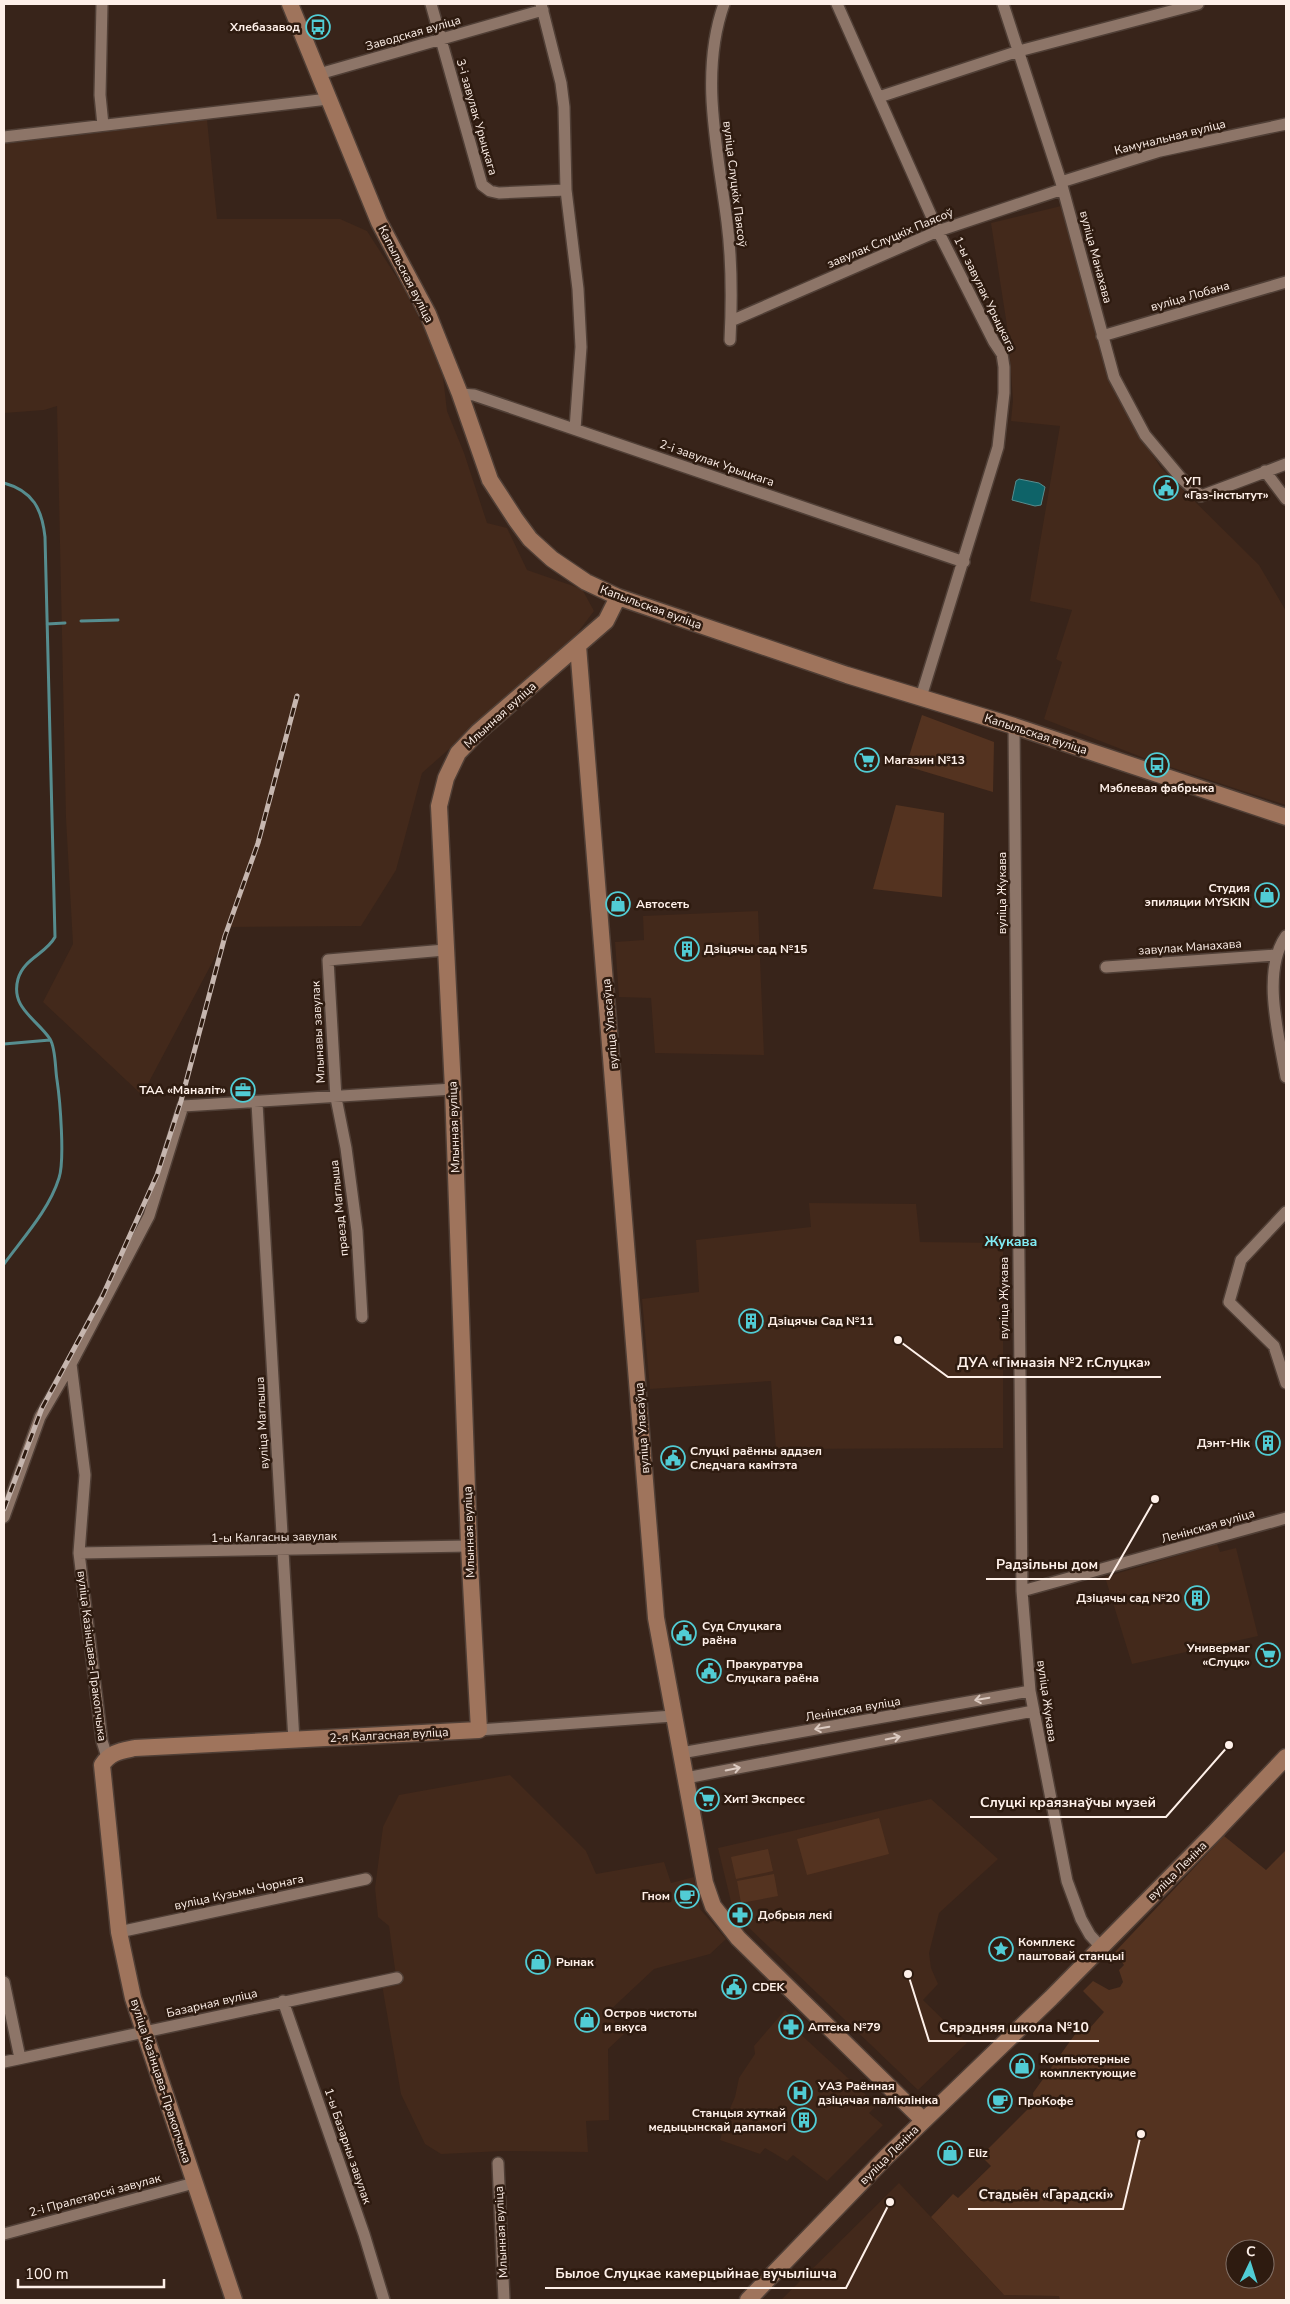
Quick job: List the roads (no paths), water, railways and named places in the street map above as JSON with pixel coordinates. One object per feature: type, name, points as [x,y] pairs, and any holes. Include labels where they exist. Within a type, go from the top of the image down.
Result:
[{"type":"main road","name":"Капыльская вуліца","points":[[290,4],[379,222],[428,314],[460,394],[490,480],[503,503],[520,526],[552,559],[586,582],[618,597],[1286,817]]},
{"type":"main road","name":"Млынная вуліца","points":[[479,1730],[468,1546],[453,1089],[439,806],[446,778],[458,753],[478,732],[606,621],[618,597]]},
{"type":"main road","name":"вуліца Уласаўца","points":[[578,646],[656,1618],[705,1884],[713,1906],[738,1938],[923,2120]]},
{"type":"main road","name":"2-я Калгасная вуліца","points":[[107,1757],[119,1751],[136,1748],[479,1730]]},
{"type":"main road","name":"вуліца Казінцава-Пракопчыка","points":[[107,1757],[102,1765],[102,1776],[119,1932],[133,1998],[143,2033],[234,2300]]},
{"type":"main road","name":"вуліца Леніна","points":[[748,2300],[923,2120],[1101,1947],[1286,1758]]},
{"type":"street","points":[[102,4],[100,95],[102,125]]},
{"type":"street","name":"3-і завулак Урыцкага","points":[[431,4],[482,185],[490,191],[499,193],[566,190]]},
{"type":"street","name":"вуліца Слуцкіх Паясоў","points":[[724,4],[715,36],[712,80],[713,130],[731,260],[730,340]]},
{"type":"street","name":"1-ы завулак Урыцкага","points":[[837,4],[938,231],[994,342],[1002,354],[1004,367],[1004,394],[998,447],[921,697]]},
{"type":"street","name":"вуліца Манахава","points":[[1003,4],[1062,185],[1114,377],[1145,435],[1181,478],[1201,496],[1265,472]]},
{"type":"street","points":[[878,97],[1019,50],[1198,4]]},
{"type":"street","points":[[542,7],[561,83],[564,106],[566,190],[578,289],[582,347],[575,429]]},
{"type":"street","name":"Заводская вуліца","points":[[319,74],[441,39],[542,7]]},
{"type":"street","points":[[4,137],[328,99]]},
{"type":"street","name":"Камунальная вуліца","points":[[1062,185],[1160,151],[1286,124]]},
{"type":"street","name":"завулак Слуцкіх Паясоў","points":[[731,321],[938,231],[1062,185]]},
{"type":"street","name":"вуліца Лобана","points":[[1102,336],[1286,282]]},
{"type":"street","name":"2-і завулак Урыцкага","points":[[460,394],[474,395],[964,562]]},
{"type":"street","points":[[1286,464],[1265,472],[1286,500]]},
{"type":"street","name":"вуліца Жукава","points":[[1014,726],[1022,1590],[1033,1711],[1066,1881],[1081,1919],[1090,1935],[1101,1947]]},
{"type":"street","points":[[1286,936],[1275,955],[1275,1001],[1286,1077]]},
{"type":"street","name":"Млынавы завулак","points":[[71,1364],[149,1216],[183,1106],[336,1098],[328,960],[445,950]]},
{"type":"street","name":"завулак Манахава","points":[[1106,967],[1275,955]]},
{"type":"street","points":[[336,1098],[453,1089]]},
{"type":"street","name":"праезд Маглыша","points":[[336,1098],[346,1148],[356,1231],[362,1317]]},
{"type":"street","name":"вуліца Маглыша","points":[[257,1103],[294,1741]]},
{"type":"street","points":[[1286,1212],[1241,1260],[1229,1302],[1274,1346],[1286,1384]]},
{"type":"street","points":[[4,1517],[40,1417],[71,1364]]},
{"type":"street","name":"вуліца Казінцава-Пракопчыка","points":[[71,1364],[85,1475],[79,1553],[102,1741],[107,1757]]},
{"type":"street","name":"Ленінская вуліца","points":[[1022,1590],[1286,1518]]},
{"type":"street","name":"1-ы Калгасны завулак","points":[[79,1553],[284,1551],[468,1546]]},
{"type":"street","name":"Ленінская вуліца","points":[[681,1754],[1030,1691]]},
{"type":"street","points":[[686,1778],[1033,1711]]},
{"type":"street","name":"2-я Калгасная вуліца","points":[[479,1730],[673,1716]]},
{"type":"street","name":"вуліца Кузьмы Чорнага","points":[[119,1932],[366,1879]]},
{"type":"street","name":"Базарная вуліца","points":[[4,2062],[397,1978]]},
{"type":"street","points":[[4,1982],[20,2058]]},
{"type":"street","name":"1-ы Базарны завулак","points":[[284,2001],[364,2234],[384,2300]]},
{"type":"street","name":"Млынная вуліца","points":[[498,2163],[504,2300]]},
{"type":"street","name":"2-і Пралетарскі завулак","points":[[4,2234],[194,2183]]},
{"type":"water","points":[[1019,479],[1039,483],[1045,487],[1041,505],[1035,506],[1012,500],[1016,481]]},
{"type":"waterway","points":[[4,483],[22,491],[34,502],[44,527],[45,537],[55,937],[46,948],[25,966],[18,979],[17,989],[21,1005],[45,1032],[52,1043],[62,1144],[61,1169],[55,1190],[35,1223],[4,1264]]},
{"type":"waterway","points":[[81,621],[118,620]]},
{"type":"waterway","points":[[47,624],[65,623]]},
{"type":"waterway","points":[[4,1044],[50,1040]]},
{"type":"railway","points":[[4,1509],[42,1408],[103,1295],[157,1175],[181,1101],[225,936],[258,843],[297,696]]},
{"type":"place","name":"Хлебазавод","points":[[318,27]]},
{"type":"place","name":"УП «Газ-інстытут»","points":[[1166,488]]},
{"type":"place","name":"Магазин №13","points":[[867,760]]},
{"type":"place","name":"Мэблевая фабрыка","points":[[1157,765]]},
{"type":"place","name":"Студия эпиляции MYSKIN","points":[[1267,895]]},
{"type":"place","name":"Автосеть","points":[[618,904]]},
{"type":"place","name":"Дзіцячы сад №15","points":[[687,949]]},
{"type":"place","name":"ТАА «Маналіт»","points":[[243,1090]]},
{"type":"place","name":"Дзіцячы Сад №11","points":[[751,1321]]},
{"type":"place","name":"ДУА «Гімназія №2 г.Слуцка»","points":[[898,1340]]},
{"type":"place","name":"Дэнт-Нік","points":[[1268,1443]]},
{"type":"place","name":"Слуцкі раённы аддзел Следчага камітэта","points":[[673,1458]]},
{"type":"place","name":"Радзільны дом","points":[[1155,1499]]},
{"type":"place","name":"Дзіцячы сад №20","points":[[1197,1598]]},
{"type":"place","name":"Суд Слуцкага раёна","points":[[684,1633]]},
{"type":"place","name":"Универмаг «Слуцк»","points":[[1268,1655]]},
{"type":"place","name":"Пракуратура Слуцкага раёна","points":[[709,1671]]},
{"type":"place","name":"Слуцкі краязнаўчы музей","points":[[1229,1745]]},
{"type":"place","name":"Хит! Экспресс","points":[[707,1799]]},
{"type":"place","name":"Гном","points":[[687,1896]]},
{"type":"place","name":"Добрыя лекі","points":[[740,1915]]},
{"type":"place","name":"Комплекс паштовай станцыі","points":[[1001,1949]]},
{"type":"place","name":"Рынак","points":[[538,1962]]},
{"type":"place","name":"Сярэдняя школа №10","points":[[908,1974]]},
{"type":"place","name":"CDEK","points":[[734,1987]]},
{"type":"place","name":"Остров чистоты и вкуса","points":[[587,2020]]},
{"type":"place","name":"Аптека №79","points":[[791,2027]]},
{"type":"place","name":"Компьютерные комплектующие","points":[[1022,2066]]},
{"type":"place","name":"УАЗ Раённая дзіцячая паліклініка","points":[[800,2093]]},
{"type":"place","name":"ПроКофе","points":[[1000,2101]]},
{"type":"place","name":"Станцыя хуткай медыцынскай дапамогі","points":[[804,2120]]},
{"type":"place","name":"Стадыён «Гарадскі»","points":[[1141,2134]]},
{"type":"place","name":"Eliz","points":[[950,2153]]},
{"type":"place","name":"Былое Слуцкае камерцыйнае вучылішча","points":[[890,2202]]},
{"type":"district","name":"Жукава","points":[[1011,1241]]}]
